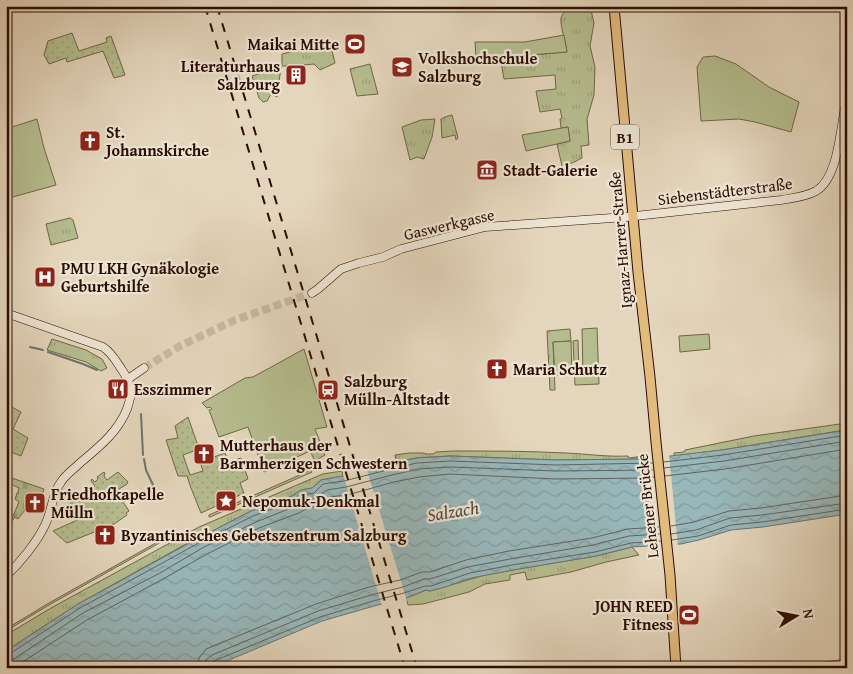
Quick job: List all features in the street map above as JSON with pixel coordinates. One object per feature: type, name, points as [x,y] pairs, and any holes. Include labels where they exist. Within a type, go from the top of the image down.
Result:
[{"type":"main road","name":"Ignaz-Harrer-Straße","points":[[614,6],[638,272],[656,442]]},
{"type":"main road","name":"Lehener Brücke","points":[[656,442],[669,566],[676,668]]},
{"type":"street","name":"Siebenstädterstraße","points":[[633,216],[786,199],[816,191],[825,183],[834,167],[847,105]]},
{"type":"street","name":"Gaswerkgasse","points":[[312,293],[341,269],[383,257],[401,249],[490,226],[633,216]]},
{"type":"street","points":[[6,313],[95,343],[109,350],[128,379],[132,392],[124,417],[113,433],[60,482],[46,524],[26,554],[6,576]]},
{"type":"street","points":[[128,379],[144,368]]},
{"type":"street","points":[[814,668],[847,663]]},
{"type":"green space","points":[[564,6],[590,6],[594,23],[590,46],[595,67],[594,95],[587,119],[589,145],[581,146],[582,158],[562,166],[557,144],[570,141],[568,127],[561,128],[560,119],[562,118],[560,109],[540,112],[536,91],[556,89],[555,75],[504,79],[500,56],[567,52],[561,21]]},
{"type":"green space","points":[[72,33],[79,51],[107,42],[106,38],[111,36],[125,75],[114,78],[103,51],[67,62],[66,58],[49,64],[44,55],[48,41]]},
{"type":"green space","points":[[564,35],[567,52],[476,57],[475,42],[525,42]]},
{"type":"green space","points":[[330,42],[335,63],[320,70],[314,64],[304,65],[305,71],[300,71],[299,67],[291,68],[291,72],[287,72],[287,66],[282,66],[282,54]]},
{"type":"green space","points":[[715,56],[736,64],[769,87],[799,102],[791,132],[739,119],[701,121],[697,67],[703,57]]},
{"type":"green space","points":[[370,64],[378,94],[357,96],[350,69]]},
{"type":"green space","points":[[281,67],[277,97],[271,94],[267,101],[263,102],[259,98],[252,76]]},
{"type":"green space","points":[[452,115],[458,138],[456,140],[455,135],[442,138],[441,119]]},
{"type":"green space","points":[[37,119],[56,185],[9,198],[6,195],[6,129]]},
{"type":"green space","points":[[435,119],[432,137],[424,159],[417,157],[410,160],[402,127],[421,120]]},
{"type":"green space","points":[[568,127],[570,141],[526,151],[522,135]]},
{"type":"green space","points":[[70,218],[73,220],[78,238],[51,245],[46,224]]},
{"type":"green space","points":[[597,328],[599,384],[575,385],[573,341],[578,340],[579,373],[583,373],[582,329]]},
{"type":"green space","points":[[570,329],[571,341],[553,342],[555,390],[550,390],[547,331]]},
{"type":"green space","points":[[709,334],[710,349],[680,352],[679,336]]},
{"type":"green space","points":[[52,339],[86,350],[102,359],[107,368],[101,371],[86,362],[47,350]]},
{"type":"green space","points":[[571,341],[572,374],[555,375],[553,342]]},
{"type":"green space","points":[[304,349],[327,427],[315,429],[325,455],[315,461],[310,451],[264,472],[248,427],[219,437],[209,410],[212,409],[210,407],[207,408],[202,403],[245,378],[253,377]]},
{"type":"green space","points":[[6,404],[21,412],[13,429],[28,438],[21,456],[6,450]]},
{"type":"green space","points":[[188,417],[199,449],[183,455],[190,475],[203,471],[200,462],[225,453],[229,462],[241,458],[248,479],[240,483],[244,493],[201,513],[187,476],[178,476],[166,440],[178,438],[175,426]]},
{"type":"green space","points":[[847,423],[847,430],[674,456],[674,453],[684,452],[685,450],[754,436]]},
{"type":"green space","points":[[436,452],[552,452],[628,456],[629,458],[644,456],[644,459],[556,460],[450,456],[401,461],[396,460],[395,455],[409,453],[433,454]]},
{"type":"green space","points":[[311,470],[312,472],[209,517],[209,515]]},
{"type":"green space","points":[[342,471],[343,476],[321,480],[312,488],[301,490],[292,496],[251,511],[203,536],[196,536],[195,539],[78,604],[6,651],[6,635],[51,608],[199,527],[323,474]]},
{"type":"green space","points":[[104,472],[107,480],[118,472],[128,482],[116,491],[129,511],[126,513],[127,515],[114,524],[67,543],[53,531],[84,517],[80,509],[72,512],[65,509],[76,495],[80,495],[95,486],[91,481],[92,479],[95,482],[98,479],[97,477]]},
{"type":"green space","points":[[6,476],[44,489],[40,500],[38,497],[33,498],[28,511],[25,510],[18,519],[15,517],[6,528],[8,515],[13,516],[19,502],[15,499],[17,493],[19,493],[19,488],[6,482]]},
{"type":"green space","points":[[170,535],[170,537],[6,631],[6,629],[49,603]]},
{"type":"green space","points":[[632,547],[639,555],[571,572],[527,580],[525,572],[510,575],[510,580],[485,584],[469,592],[423,604],[408,605],[406,598],[426,590],[430,591],[485,575],[596,556]]},
{"type":"water","name":"Salzach","points":[[847,430],[847,514],[731,530],[681,544],[632,547],[596,556],[471,578],[322,621],[210,668],[6,668],[6,651],[78,604],[195,540],[196,536],[203,536],[251,511],[292,496],[301,490],[312,488],[321,480],[416,458],[450,456],[556,460],[644,459],[722,450]]},
{"type":"pier","points":[[669,454],[678,547],[654,549],[644,457]]},
{"type":"pier","points":[[366,467],[407,601],[382,606],[343,474]]},
{"type":"waterway","points":[[30,347],[43,350]]},
{"type":"waterway","points":[[48,352],[97,370]]},
{"type":"waterway","points":[[141,414],[143,455]]},
{"type":"waterway","points":[[144,459],[146,470],[153,485]]},
{"type":"tunnel","points":[[144,368],[180,346],[235,320],[312,293]]},
{"type":"railway","points":[[205,6],[405,668]]},
{"type":"railway","points":[[217,6],[417,668]]},
{"type":"place","name":"Maikai Mitte","points":[[355,44]]},
{"type":"place","name":"Volkshochschule Salzburg","points":[[402,67]]},
{"type":"place","name":"Literaturhaus Salzburg","points":[[296,75]]},
{"type":"place","name":"St. Johannskirche","points":[[90,141]]},
{"type":"place","name":"Stadt-Galerie","points":[[487,170]]},
{"type":"place","name":"PMU LKH Gynäkologie Geburtshilfe","points":[[45,277]]},
{"type":"place","name":"Maria Schutz","points":[[497,369]]},
{"type":"place","name":"Esszimmer","points":[[118,389]]},
{"type":"place","name":"Salzburg Mülln-Altstadt","points":[[328,390]]},
{"type":"place","name":"Mutterhaus der Barmherzigen Schwestern","points":[[204,454]]},
{"type":"place","name":"Nepomuk-Denkmal","points":[[226,501]]},
{"type":"place","name":"Friedhofkapelle Mülln","points":[[35,503]]},
{"type":"place","name":"Byzantinisches Gebetszentrum Salzburg","points":[[105,535]]},
{"type":"place","name":"JOHN REED Fitness","points":[[689,615]]}]
